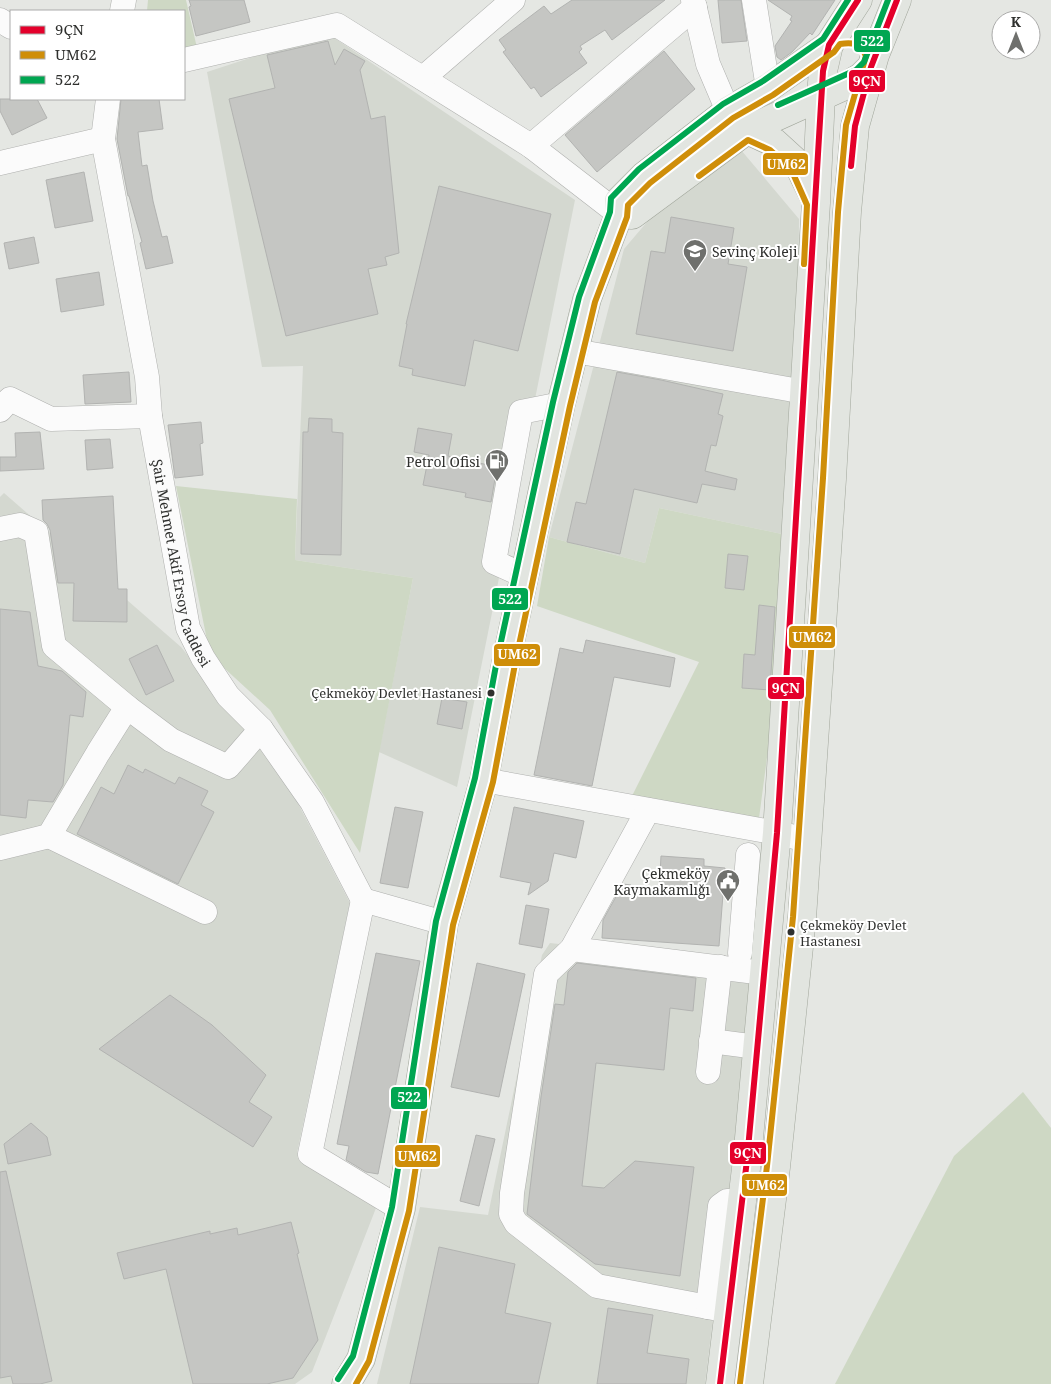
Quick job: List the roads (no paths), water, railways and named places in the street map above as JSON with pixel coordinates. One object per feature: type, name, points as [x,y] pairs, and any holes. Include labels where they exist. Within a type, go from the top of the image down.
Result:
[{"type":"main road","points":[[720,1384],[718,1309],[742,1201],[764,973],[757,909],[777,833],[805,392],[821,95],[830,46],[858,0]]},
{"type":"main road","points":[[619,214],[632,215],[747,130],[821,95],[866,68],[897,0]]},
{"type":"main road","points":[[346,1384],[361,1359],[401,1209],[444,923],[484,780],[506,662],[561,404],[587,299],[619,214],[620,201],[644,176],[728,111],[768,88],[848,33],[862,36],[872,46],[866,68],[856,126],[847,212],[802,918],[779,1138],[749,1384]]},
{"type":"main road","points":[[830,46],[831,69],[839,78],[866,68]]},
{"type":"main road","points":[[747,130],[776,143],[798,164],[816,203]]},
{"type":"street","points":[[423,78],[513,0]]},
{"type":"street","points":[[754,0],[768,88]]},
{"type":"street","points":[[531,146],[694,4],[708,64],[728,111]]},
{"type":"street","points":[[185,60],[337,25],[531,146],[619,214]]},
{"type":"street","name":"Şair Mehmet Akif Ersoy Caddesi","points":[[108,100],[103,139],[147,377],[150,416],[188,628],[203,658],[228,696],[261,729],[312,802],[363,900]]},
{"type":"street","points":[[0,163],[103,139]]},
{"type":"street","points":[[575,351],[805,392]]},
{"type":"street","points":[[3,401],[51,418],[150,416]]},
{"type":"street","points":[[525,576],[494,562],[521,412],[561,404]]},
{"type":"street","points":[[0,530],[20,525],[36,532],[54,646],[170,740],[228,767],[261,729]]},
{"type":"street","points":[[49,836],[127,707]]},
{"type":"street","points":[[484,780],[808,840]]},
{"type":"street","points":[[648,810],[572,948],[546,974],[512,1193],[511,1214],[516,1224],[597,1286],[718,1309]]},
{"type":"street","points":[[0,848],[49,836],[205,912]]},
{"type":"street","points":[[740,953],[757,909],[748,856]]},
{"type":"street","points":[[401,1209],[310,1154],[363,900],[444,923]]},
{"type":"street","points":[[572,948],[764,973]]},
{"type":"street","points":[[708,1072],[720,967]]},
{"type":"street","points":[[711,1041],[758,1047]]},
{"type":"place","name":"Sevinç Koleji","points":[[695,272]]},
{"type":"place","name":"Petrol Ofisi","points":[[497,482]]},
{"type":"place","name":"Çekmeköy Devlet Hastanesi","points":[[491,693]]},
{"type":"place","name":"Çekmeköy Kaymakamlığı","points":[[728,902]]},
{"type":"place","name":"Çekmeköy Devlet Hastanesı","points":[[791,932]]}]
